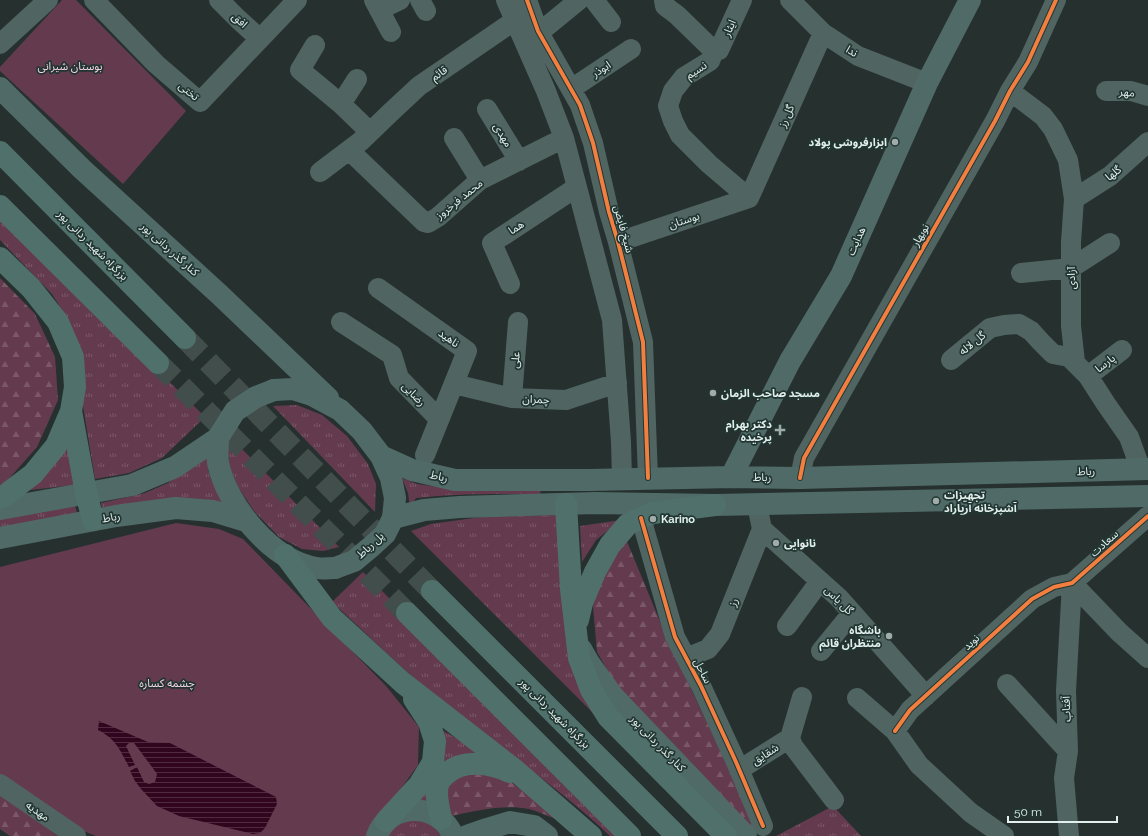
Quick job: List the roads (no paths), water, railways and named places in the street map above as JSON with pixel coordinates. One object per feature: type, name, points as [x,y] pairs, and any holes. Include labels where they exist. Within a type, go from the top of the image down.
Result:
[{"type":"highway","name":"بزرگراه شهید ردانی پور","points":[[0,152],[185,338]]},
{"type":"highway","points":[[0,206],[158,363]]},
{"type":"highway","points":[[0,258],[31,288],[58,322],[72,357],[75,387],[71,411],[56,446],[33,474],[4,496],[0,497]]},
{"type":"highway","points":[[71,411],[86,493],[93,520]]},
{"type":"highway","points":[[566,504],[571,589],[579,658],[591,690],[608,717],[726,836]]},
{"type":"highway","points":[[577,636],[582,603],[595,572],[610,545],[628,524],[653,513],[715,506]]},
{"type":"highway","points":[[285,556],[332,618],[403,683],[526,780],[591,836]]},
{"type":"highway","name":"بزرگراه شهید ردانی پور","points":[[432,591],[677,836]]},
{"type":"highway","points":[[407,613],[630,836]]},
{"type":"highway","points":[[382,829],[419,785],[433,762],[435,741],[429,722],[403,683]]},
{"type":"highway","points":[[447,827],[438,804],[437,789],[439,780],[449,771],[466,764],[485,764],[504,769],[526,780]]},
{"type":"main road","name":"هدایت","points":[[731,477],[790,361],[841,276],[927,83],[970,0]]},
{"type":"main road","name":"کنار گذر ردانی پور","points":[[0,88],[82,168],[220,295],[340,410]]},
{"type":"main road","name":"پل رباط","points":[[274,390],[293,390],[312,394],[340,410],[362,431],[381,456],[391,478],[395,498],[393,518],[385,534],[354,561],[335,568],[318,568],[304,565],[285,556],[262,538],[246,521],[224,480],[218,462],[218,438],[235,411],[256,397],[274,390]]},
{"type":"main road","points":[[0,509],[132,485],[175,467],[218,438]]},
{"type":"main road","name":"رباط","points":[[381,456],[412,470],[455,480],[731,477],[800,478],[1144,470]]},
{"type":"main road","points":[[565,480],[566,504]]},
{"type":"main road","points":[[393,518],[424,510],[460,507],[595,503],[715,506],[1148,496]]},
{"type":"main road","name":"رباط","points":[[0,538],[116,516],[176,508],[213,511],[246,521]]},
{"type":"main road","name":"کنار گذر ردانی پور","points":[[577,636],[589,663],[612,695],[755,831]]},
{"type":"main road","points":[[382,829],[396,814],[407,810],[431,812],[447,827]]},
{"type":"main road","points":[[468,836],[487,828],[510,822],[534,826],[547,836]]},
{"type":"street","points":[[0,44],[48,0]]},
{"type":"street","name":"تختی","points":[[94,0],[156,64],[200,102],[297,0]]},
{"type":"street","name":"افق","points":[[219,0],[260,39]]},
{"type":"street","points":[[391,32],[376,5],[400,0]]},
{"type":"street","name":"شیخ فایض","points":[[506,0],[514,21],[530,35],[571,89],[580,105],[593,143],[609,212],[643,342],[648,478]]},
{"type":"street","name":"شیخ فایض","points":[[527,0],[530,35],[546,91],[564,138],[612,320],[622,479]]},
{"type":"street","points":[[530,35],[546,27],[579,0]]},
{"type":"street","points":[[594,0],[611,22]]},
{"type":"street","name":"نسیم","points":[[664,0],[665,6],[677,15],[714,51],[710,61],[684,77],[673,92],[668,106],[673,121],[680,135],[709,164],[749,198]]},
{"type":"street","name":"ایثار","points":[[714,51],[719,50],[742,0]]},
{"type":"street","name":"ندا","points":[[790,0],[823,33],[858,56],[927,83]]},
{"type":"street","name":"نوبهار","points":[[800,478],[804,458],[996,121],[1010,91],[1028,62],[1056,0]]},
{"type":"street","name":"قائم","points":[[320,172],[362,141],[419,86],[514,21]]},
{"type":"street","name":"گل رز","points":[[749,198],[823,33]]},
{"type":"street","points":[[315,45],[300,70],[341,104],[370,132]]},
{"type":"street","name":"ابوذر","points":[[571,89],[631,49]]},
{"type":"street","points":[[341,104],[357,79]]},
{"type":"street","name":"آزادی","points":[[1010,91],[1043,116],[1053,129],[1068,160],[1074,199],[1071,242],[1071,326],[1075,362]]},
{"type":"street","name":"مهر","points":[[1106,91],[1131,91],[1148,96]]},
{"type":"street","name":"مهدی","points":[[487,109],[519,161]]},
{"type":"street","points":[[454,138],[480,180]]},
{"type":"street","name":"محمد فرخروز","points":[[349,150],[424,222],[428,223],[438,217],[480,180],[564,138]]},
{"type":"street","name":"گلها","points":[[1074,199],[1110,176],[1148,142]]},
{"type":"street","name":"هما","points":[[510,284],[492,243],[577,187]]},
{"type":"street","name":"بوستان","points":[[618,242],[749,198]]},
{"type":"street","points":[[1021,273],[1071,268],[1110,243]]},
{"type":"street","name":"ناهید","points":[[378,288],[467,350],[425,455]]},
{"type":"street","name":"رضایی","points":[[341,322],[392,355],[399,378],[439,419]]},
{"type":"street","name":"علی","points":[[512,398],[518,322]]},
{"type":"street","name":"گل لاله","points":[[951,360],[990,328],[1019,324],[1031,331],[1053,354],[1069,357],[1075,362]]},
{"type":"street","name":"پارسا","points":[[1088,376],[1122,350]]},
{"type":"street","points":[[1075,362],[1088,376],[1129,437],[1144,470]]},
{"type":"street","name":"چمران","points":[[454,384],[512,398],[566,400],[617,383]]},
{"type":"street","points":[[757,505],[762,529]]},
{"type":"street","name":"سعادت","points":[[1072,582],[1148,516]]},
{"type":"street","name":"ساحل","points":[[641,518],[675,637],[701,686],[739,770],[755,831]]},
{"type":"street","name":"گل یاس","points":[[762,529],[839,598],[926,696]]},
{"type":"street","name":"رز","points":[[686,658],[708,649],[720,634],[762,529]]},
{"type":"street","points":[[787,626],[820,581]]},
{"type":"street","points":[[1072,582],[1119,632],[1148,658]]},
{"type":"street","name":"نوید","points":[[895,731],[910,710],[1032,598],[1054,587],[1072,582]]},
{"type":"street","name":"آفتاب","points":[[1069,836],[1064,778],[1068,751],[1066,691],[1072,582]]},
{"type":"street","points":[[821,651],[852,613]]},
{"type":"street","points":[[1007,684],[1068,751]]},
{"type":"street","points":[[802,697],[790,738],[793,746],[834,800]]},
{"type":"street","points":[[857,698],[895,731],[919,765],[971,813],[1004,836]]},
{"type":"street","name":"شقایق","points":[[739,770],[790,738]]},
{"type":"street","name":"مهدیه","points":[[0,784],[76,836]]},
{"type":"tunnel","points":[[185,338],[432,591]]},
{"type":"tunnel","points":[[158,363],[407,613]]},
{"type":"place","name":"ابزارفروشی پولاد","points":[[895,142]]},
{"type":"place","name":"مسجد صاحب الزمان","points":[[713,393]]},
{"type":"place","name":"دکتر بهرام پرخیده","points":[[780,430]]},
{"type":"place","name":"تجهیزات آشپزخانه آریاراد","points":[[936,501]]},
{"type":"place","name":"Karino","points":[[653,519]]},
{"type":"place","name":"نانوایی","points":[[776,543]]},
{"type":"place","name":"باشگاه منتظران قائم","points":[[889,636]]},
{"type":"park label","name":"بوستان شیرانی","points":[[70,66]]},
{"type":"park label","name":"چشمه کساره","points":[[167,683]]}]
